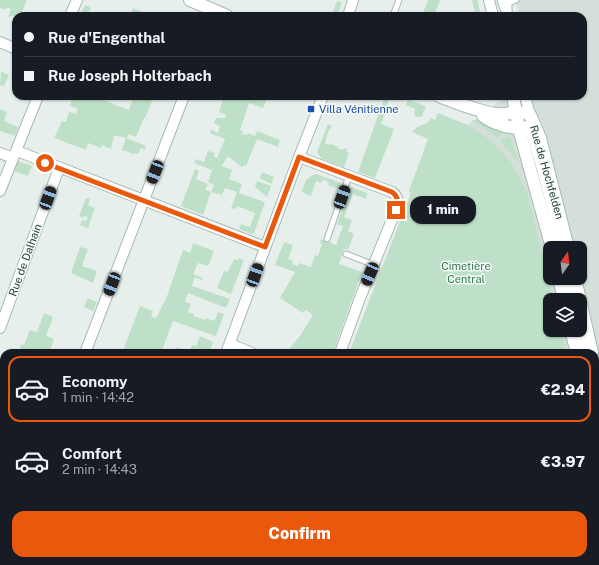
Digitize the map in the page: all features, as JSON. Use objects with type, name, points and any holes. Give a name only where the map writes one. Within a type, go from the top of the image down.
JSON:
[{"type":"main road","points":[[190,0],[215,12]]},
{"type":"main road","points":[[449,100],[477,110],[501,114],[516,111]]},
{"type":"main road","name":"Rue de Hochfelden","points":[[514,100],[516,111],[525,124],[540,138],[566,241]]},
{"type":"main road","points":[[477,110],[488,119],[514,128],[525,124]]},
{"type":"main road","name":"Rue de Hochfelden","points":[[525,124],[550,241]]},
{"type":"main road","points":[[577,285],[591,349]]},
{"type":"main road","points":[[573,337],[576,349]]},
{"type":"street","points":[[72,12],[77,0]]},
{"type":"street","points":[[349,12],[353,0]]},
{"type":"street","points":[[489,0],[492,12]]},
{"type":"street","points":[[504,1],[505,12]]},
{"type":"street","points":[[0,42],[12,47]]},
{"type":"street","points":[[0,191],[36,100]]},
{"type":"street","points":[[87,349],[182,100]]},
{"type":"street","points":[[228,348],[299,157],[322,100]]},
{"type":"street","name":"Rue de Hochfelden","points":[[525,100],[525,124]]},
{"type":"street","points":[[0,153],[15,155],[59,168],[265,247]]},
{"type":"street","points":[[299,157],[392,192],[398,199],[396,210],[360,298],[341,349]]},
{"type":"street","name":"Rue de Dalhain","points":[[0,328],[59,168]]},
{"type":"lane","points":[[394,12],[399,0]]},
{"type":"lane","points":[[504,1],[516,0]]},
{"type":"lane","points":[[525,124],[540,172],[558,241]]},
{"type":"lane","points":[[327,239],[349,176]]},
{"type":"lane","points":[[346,254],[374,265]]},
{"type":"lane","points":[[581,337],[583,349]]},
{"type":"shaded area","points":[[515,0],[599,0],[599,349],[566,349],[563,337],[587,337],[587,293],[552,293],[550,285],[587,285],[587,241],[543,241],[543,253],[491,140],[468,125],[501,100],[587,100],[587,12],[519,12]]},
{"type":"green space","points":[[0,0],[27,0],[22,12],[12,12],[12,16],[8,17],[11,9],[7,7],[5,10],[0,8]]},
{"type":"green space","points":[[428,0],[440,0],[436,12],[424,12]]},
{"type":"green space","points":[[472,0],[477,0],[480,12],[475,12]]},
{"type":"green space","points":[[337,1],[342,3],[339,12],[333,12]]},
{"type":"green space","points":[[85,5],[91,8],[89,12],[82,12]]},
{"type":"green space","points":[[133,8],[143,12],[132,12]]},
{"type":"green space","points":[[1,71],[9,75],[4,86],[0,86]]},
{"type":"green space","points":[[72,100],[103,100],[129,110],[133,100],[152,100],[136,137],[128,134],[127,138],[146,146],[145,150],[141,148],[138,154],[134,154],[122,150],[126,138],[114,135],[111,149],[102,145],[101,148],[88,143],[86,150],[54,138],[62,121],[66,122],[69,112],[76,114],[78,109],[70,106]]},
{"type":"green space","points":[[223,100],[266,100],[263,108],[249,103],[240,130],[243,131],[242,134],[247,135],[248,133],[255,136],[257,131],[280,140],[278,147],[257,139],[246,166],[244,165],[242,167],[227,157],[222,166],[232,170],[229,179],[242,184],[239,193],[265,202],[254,233],[252,234],[239,229],[241,224],[250,227],[255,213],[237,206],[236,209],[231,208],[237,192],[225,188],[222,195],[211,192],[214,185],[208,182],[212,170],[194,163],[196,159],[204,162],[208,151],[215,153],[214,157],[217,158],[225,139],[210,133],[211,130],[218,133],[220,126],[214,123],[216,118],[225,118],[226,115],[219,112]]},
{"type":"green space","points":[[384,100],[389,100],[381,124],[394,129],[375,178],[358,172]]},
{"type":"green space","points":[[408,100],[426,106],[422,116],[415,116],[415,109],[406,105]]},
{"type":"green space","points":[[0,109],[7,112],[4,121],[18,127],[15,136],[0,131]]},
{"type":"green space","name":"Cimetière Central","points":[[438,113],[468,125],[491,140],[511,162],[527,192],[543,256],[543,285],[550,285],[552,293],[543,293],[543,337],[563,337],[566,349],[351,349],[411,193],[409,191],[428,139],[412,132],[417,127],[427,123],[431,118],[435,120]]},
{"type":"green space","points":[[471,120],[478,120],[508,131],[497,137]]},
{"type":"green space","points":[[328,124],[332,126],[328,132],[325,144],[338,146],[337,148],[343,150],[344,148],[348,150],[346,152],[349,153],[344,167],[322,159],[317,152]]},
{"type":"green space","points":[[508,136],[511,138],[518,161],[500,141]]},
{"type":"green space","points":[[18,161],[32,166],[28,176],[14,171]]},
{"type":"green space","points":[[195,169],[199,171],[196,179],[208,184],[205,190],[211,192],[203,215],[181,206]]},
{"type":"green space","points":[[262,172],[274,177],[271,184],[260,178]]},
{"type":"green space","points":[[316,174],[341,183],[339,189],[328,185],[329,182],[323,180],[321,183],[316,181],[311,196],[302,192],[306,181]]},
{"type":"green space","points":[[257,181],[271,186],[267,197],[255,187]]},
{"type":"green space","points":[[351,187],[367,193],[366,199],[353,194],[344,217],[352,220],[348,231],[354,234],[348,250],[344,249],[339,264],[362,272],[334,349],[289,349],[300,336],[313,315],[306,310],[303,313],[280,298],[295,272],[275,265],[284,242],[293,245],[288,259],[293,261],[292,264],[298,266],[299,263],[311,267],[315,255],[318,256],[322,244],[320,243],[321,239],[336,245],[343,226],[337,224]]},
{"type":"green space","points":[[86,198],[90,199],[88,205],[95,208],[88,228],[80,225],[82,220],[86,221],[88,217],[84,216],[83,218],[79,216]]},
{"type":"green space","points":[[193,243],[214,251],[208,266],[198,263],[193,274],[203,278],[202,280],[195,277],[192,286],[230,299],[226,308],[188,293],[185,302],[191,304],[188,312],[194,314],[193,316],[214,321],[218,312],[224,314],[216,336],[173,321],[162,349],[124,349],[140,306],[153,311],[151,316],[156,318],[166,299],[183,250],[190,253]]},
{"type":"green space","points":[[80,247],[88,249],[82,266],[97,271],[93,283],[71,273]]},
{"type":"green space","points":[[239,258],[244,260],[231,294],[217,288],[224,271],[228,272],[234,259],[238,260]]},
{"type":"green space","points":[[88,298],[97,302],[93,311],[84,307]]},
{"type":"green space","points":[[44,313],[53,317],[46,336],[54,339],[50,349],[20,349],[21,344],[24,345],[30,330],[37,332]]},
{"type":"green space","points":[[200,336],[213,342],[210,349],[190,349],[192,345],[196,346]]},
{"type":"place","name":"Villa Vénitienne","points":[[311,109]]},
{"type":"route","points":[[45,163],[265,247],[299,157],[392,192],[398,199],[396,210]]}]
